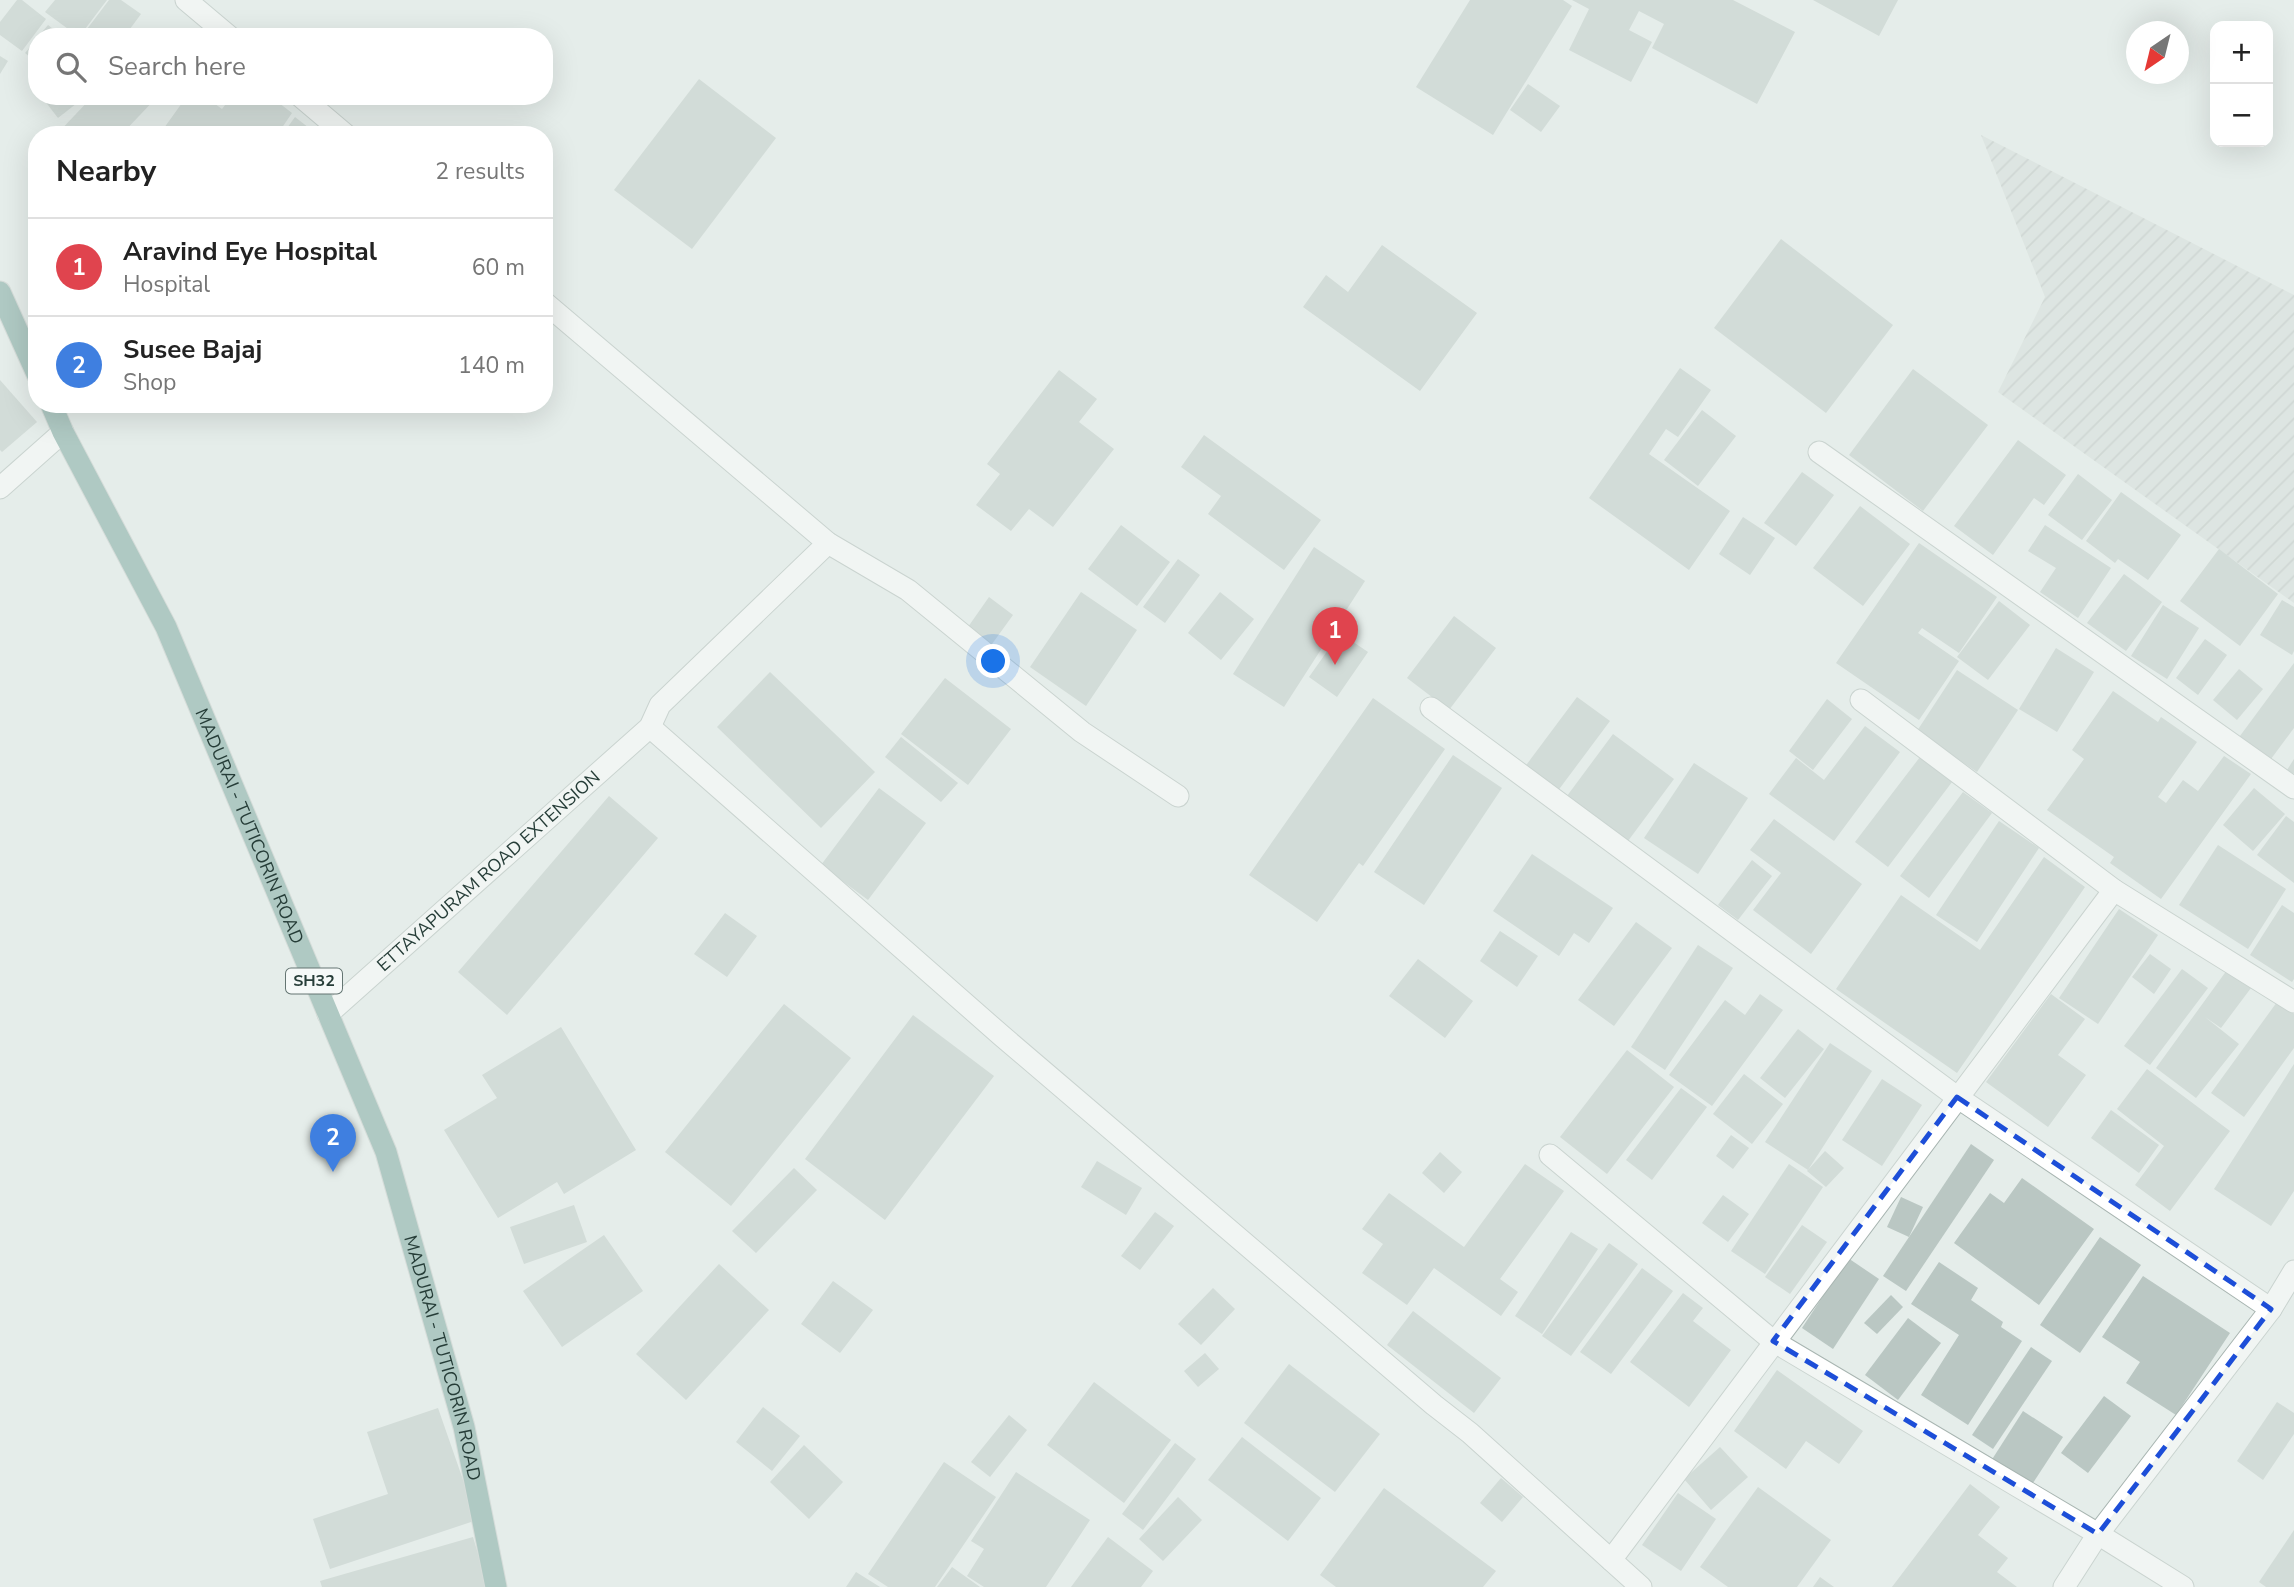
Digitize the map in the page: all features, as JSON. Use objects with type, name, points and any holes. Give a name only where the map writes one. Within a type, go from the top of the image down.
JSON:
[{"type":"main road","points":[[0,292],[28,354]]},
{"type":"main road","name":"MADURAI - TUTICORIN ROAD","points":[[55,413],[166,627],[389,1165],[464,1427],[496,1587]]},
{"type":"street","points":[[187,0],[220,28]]},
{"type":"street","points":[[311,105],[335,126]]},
{"type":"street","points":[[553,310],[828,542],[908,590],[1082,732],[1178,796]]},
{"type":"street","points":[[0,488],[63,432]]},
{"type":"street","points":[[1819,452],[2294,788]]},
{"type":"street","name":"ETTAYAPURAM ROAD EXTENSION","points":[[328,1014],[650,727],[660,705],[828,542]]},
{"type":"street","points":[[1861,700],[2114,890],[2294,1002]]},
{"type":"street","points":[[1431,708],[1957,1097],[2271,1309]]},
{"type":"street","points":[[650,727],[1013,1045],[1470,1433],[1641,1587]]},
{"type":"street","points":[[1611,1560],[2114,890]]},
{"type":"street","points":[[1550,1155],[1773,1341],[2183,1587]]},
{"type":"street","points":[[2064,1587],[2098,1534],[2271,1309],[2294,1271]]},
{"type":"highlighted area","points":[[1957,1097],[2271,1309],[2098,1534],[1773,1341]]},
{"type":"shaded area","points":[[1981,135],[2294,295],[2294,603],[1998,392],[2045,297]]},
{"type":"building","points":[[17,0],[22,0],[46,19],[39,28],[28,28],[28,43],[22,51],[0,35],[0,22]]},
{"type":"building","points":[[55,0],[107,0],[86,28],[67,28],[45,12]]},
{"type":"building","points":[[109,0],[121,0],[141,14],[131,28],[88,28]]},
{"type":"building","points":[[1470,0],[1563,0],[1572,6],[1493,135],[1416,87]]},
{"type":"building","points":[[1572,0],[1733,0],[1795,32],[1757,104],[1652,48],[1664,24],[1639,11],[1629,30],[1652,42],[1631,82],[1569,50],[1589,9]]},
{"type":"building","points":[[1813,0],[1898,0],[1879,36]]},
{"type":"building","points":[[0,56],[8,61],[0,74]]},
{"type":"building","points":[[699,79],[776,138],[692,249],[614,190]]},
{"type":"building","points":[[1528,84],[1560,106],[1541,132],[1510,110]]},
{"type":"building","points":[[48,105],[75,105],[58,118]]},
{"type":"building","points":[[84,105],[149,105],[130,126],[65,126]]},
{"type":"building","points":[[181,105],[216,105],[222,109],[225,105],[282,105],[292,113],[283,126],[165,126]]},
{"type":"building","points":[[295,117],[306,126],[288,126]]},
{"type":"building","points":[[1781,239],[1893,325],[1826,413],[1714,328]]},
{"type":"building","points":[[1382,245],[1477,313],[1420,391],[1303,307],[1326,275],[1348,292]]},
{"type":"building","points":[[1680,368],[1711,390],[1678,437],[1666,429],[1649,454],[1730,511],[1689,570],[1589,498]]},
{"type":"building","points":[[1913,369],[1988,425],[1923,511],[1849,455]]},
{"type":"building","points":[[1059,370],[1097,399],[1079,422],[1114,449],[1053,527],[1029,509],[1011,531],[976,505],[1000,474],[987,464]]},
{"type":"building","points":[[0,380],[37,422],[2,452]]},
{"type":"building","points":[[1702,410],[1736,436],[1698,486],[1664,460]]},
{"type":"building","points":[[1204,435],[1321,520],[1284,570],[1208,514],[1221,496],[1181,467]]},
{"type":"building","points":[[2018,440],[2066,475],[2044,505],[2034,498],[1993,555],[1954,526]]},
{"type":"building","points":[[1802,472],[1834,495],[1796,546],[1764,523]]},
{"type":"building","points":[[2078,474],[2112,500],[2082,540],[2048,515]]},
{"type":"building","points":[[2121,492],[2181,535],[2148,580],[2118,559],[2115,563],[2086,541]]},
{"type":"building","points":[[1860,506],[1910,544],[1863,606],[1813,568]]},
{"type":"building","points":[[1743,517],[1775,538],[1750,575],[1719,554]]},
{"type":"building","points":[[1121,525],[1170,562],[1137,606],[1088,569]]},
{"type":"building","points":[[2045,525],[2111,568],[2078,618],[2040,592],[2056,568],[2028,551]]},
{"type":"building","points":[[1919,543],[1997,597],[1959,653],[1922,628],[1918,633],[1959,661],[1919,720],[1836,663]]},
{"type":"building","points":[[1314,547],[1365,581],[1284,707],[1233,674]]},
{"type":"building","points":[[2219,549],[2278,594],[2240,646],[2180,601]]},
{"type":"building","points":[[1178,559],[1200,575],[1165,623],[1143,607]]},
{"type":"building","points":[[2124,574],[2162,602],[2126,651],[2087,623]]},
{"type":"building","points":[[1081,592],[1137,630],[1086,706],[1030,667]]},
{"type":"building","points":[[1220,592],[1254,619],[1221,660],[1188,633]]},
{"type":"building","points":[[989,597],[1013,615],[992,644],[968,627]]},
{"type":"building","points":[[2282,600],[2294,607],[2292,655],[2260,635]]},
{"type":"building","points":[[1999,601],[2030,625],[1988,680],[1957,657]]},
{"type":"building","points":[[2163,605],[2199,628],[2167,679],[2131,656]]},
{"type":"building","points":[[1454,616],[1496,648],[1449,710],[1407,678]]},
{"type":"building","points":[[1340,633],[1368,652],[1337,697],[1309,677]]},
{"type":"building","points":[[2205,639],[2227,655],[2198,695],[2176,678]]},
{"type":"building","points":[[2056,648],[2094,672],[2057,732],[2019,709]]},
{"type":"building","points":[[2294,663],[2294,728],[2268,763],[2237,740]]},
{"type":"building","points":[[2239,669],[2263,689],[2237,720],[2213,700]]},
{"type":"building","points":[[1957,670],[2018,710],[1977,772],[1917,731]]},
{"type":"building","points":[[770,672],[875,772],[821,828],[717,727]]},
{"type":"building","points":[[945,678],[1011,729],[968,785],[901,734]]},
{"type":"building","points":[[2113,691],[2158,722],[2161,717],[2197,742],[2158,797],[2166,803],[2183,780],[2198,791],[2224,756],[2251,774],[2161,899],[2110,863],[2114,857],[2047,810],[2084,759],[2072,750]]},
{"type":"building","points":[[1577,697],[1610,721],[1557,792],[1524,768]]},
{"type":"building","points":[[1373,698],[1445,749],[1363,866],[1359,863],[1317,922],[1249,875]]},
{"type":"building","points":[[1827,699],[1852,719],[1813,770],[1789,751]]},
{"type":"building","points":[[1865,726],[1900,752],[1834,841],[1769,794],[1796,758],[1824,780]]},
{"type":"building","points":[[1613,734],[1674,779],[1628,841],[1567,796]]},
{"type":"building","points":[[901,737],[958,783],[941,802],[885,757]]},
{"type":"building","points":[[1453,755],[1502,788],[1424,905],[1374,872]]},
{"type":"building","points":[[1920,757],[1952,782],[1888,867],[1855,842]]},
{"type":"building","points":[[2294,759],[2294,774],[2287,770]]},
{"type":"building","points":[[1694,763],[1748,798],[1698,874],[1644,838]]},
{"type":"building","points":[[879,788],[926,823],[868,900],[821,865]]},
{"type":"building","points":[[2254,788],[2285,814],[2253,851],[2223,825]]},
{"type":"building","points":[[1963,792],[1992,813],[1929,898],[1900,876]]},
{"type":"building","points":[[609,796],[658,838],[507,1015],[458,972]]},
{"type":"building","points":[[2286,816],[2294,822],[2294,883],[2257,855]]},
{"type":"building","points":[[1774,819],[1862,884],[1811,954],[1753,910],[1781,873],[1750,850]]},
{"type":"building","points":[[1999,821],[2039,848],[1977,942],[1936,915]]},
{"type":"building","points":[[2218,845],[2286,889],[2248,949],[2179,905]]},
{"type":"building","points":[[1532,854],[1613,908],[1589,943],[1574,933],[1559,956],[1493,911]]},
{"type":"building","points":[[2044,857],[2085,887],[1957,1073],[1836,989],[1901,895],[1980,950]]},
{"type":"building","points":[[1752,860],[1772,876],[1738,920],[1718,905]]},
{"type":"building","points":[[2282,905],[2294,913],[2292,982],[2250,955]]},
{"type":"building","points":[[2119,909],[2158,935],[2098,1024],[2059,998]]},
{"type":"building","points":[[725,913],[757,936],[727,977],[694,954]]},
{"type":"building","points":[[1636,922],[1672,948],[1614,1026],[1578,1000]]},
{"type":"building","points":[[1500,931],[1538,956],[1517,987],[1480,961]]},
{"type":"building","points":[[1698,945],[1733,968],[1665,1070],[1631,1047]]},
{"type":"building","points":[[2150,954],[2171,969],[2154,994],[2132,977]]},
{"type":"building","points":[[1418,959],[1473,1001],[1445,1038],[1389,996]]},
{"type":"building","points":[[2182,969],[2208,988],[2150,1065],[2124,1046]]},
{"type":"building","points":[[2227,970],[2251,988],[2221,1028],[2205,1017],[2239,1044],[2196,1098],[2156,1068]]},
{"type":"building","points":[[1760,994],[1783,1010],[1712,1106],[1669,1075],[1725,1000],[1745,1015]]},
{"type":"building","points":[[2051,994],[2085,1019],[2058,1055],[2086,1075],[2048,1127],[1986,1082]]},
{"type":"building","points":[[2277,1002],[2294,1014],[2294,1048],[2244,1117],[2211,1093]]},
{"type":"building","points":[[784,1004],[851,1058],[731,1206],[665,1152]]},
{"type":"building","points":[[913,1015],[994,1076],[885,1220],[805,1159]]},
{"type":"building","points":[[561,1027],[636,1150],[564,1194],[557,1182],[498,1218],[444,1130],[497,1098],[482,1075]]},
{"type":"building","points":[[1798,1029],[1824,1049],[1785,1098],[1760,1078]]},
{"type":"building","points":[[1830,1043],[1872,1071],[1808,1170],[1765,1142]]},
{"type":"building","points":[[1627,1050],[1674,1087],[1607,1174],[1560,1137]]},
{"type":"building","points":[[2294,1064],[2294,1191],[2271,1226],[2214,1189]]},
{"type":"building","points":[[2147,1069],[2230,1131],[2170,1211],[2135,1185],[2164,1146],[2117,1109]]},
{"type":"building","points":[[1744,1074],[1783,1104],[1752,1144],[1713,1114]]},
{"type":"building","points":[[1882,1079],[1922,1105],[1882,1166],[1842,1140]]},
{"type":"building","points":[[1681,1088],[1707,1107],[1652,1180],[1626,1160]]},
{"type":"building","points":[[2111,1110],[2159,1145],[2139,1173],[2091,1138]]},
{"type":"building","points":[[1731,1135],[1749,1148],[1733,1169],[1716,1156]]},
{"type":"building","points":[[1971,1144],[1994,1160],[1906,1291],[1883,1276]]},
{"type":"building","points":[[1825,1151],[1844,1168],[1826,1187],[1807,1171]]},
{"type":"building","points":[[1440,1152],[1462,1172],[1444,1193],[1422,1173]]},
{"type":"building","points":[[1097,1161],[1142,1188],[1126,1215],[1081,1187]]},
{"type":"building","points":[[1525,1164],[1564,1191],[1500,1279],[1518,1292],[1501,1316],[1434,1268],[1407,1305],[1362,1273],[1383,1244],[1362,1229],[1389,1193],[1464,1247]]},
{"type":"building","points":[[1789,1164],[1823,1187],[1765,1274],[1731,1251]]},
{"type":"building","points":[[794,1168],[817,1190],[756,1253],[732,1231]]},
{"type":"building","points":[[2022,1178],[2094,1229],[2039,1305],[1954,1243],[1990,1193],[2004,1203]]},
{"type":"building","points":[[1723,1195],[1749,1214],[1728,1242],[1702,1223]]},
{"type":"building","points":[[1901,1197],[1923,1207],[1909,1237],[1887,1227]]},
{"type":"building","points":[[574,1205],[587,1242],[524,1264],[510,1227]]},
{"type":"building","points":[[1155,1212],[1174,1226],[1140,1270],[1121,1256]]},
{"type":"building","points":[[1802,1225],[1827,1242],[1790,1294],[1765,1277]]},
{"type":"building","points":[[1571,1232],[1598,1249],[1542,1334],[1515,1316]]},
{"type":"building","points":[[604,1235],[643,1291],[562,1347],[523,1291]]},
{"type":"building","points":[[2100,1237],[2141,1265],[2080,1353],[2040,1325]]},
{"type":"building","points":[[1609,1243],[1638,1264],[1571,1356],[1542,1336]]},
{"type":"building","points":[[1848,1258],[1879,1279],[1833,1349],[1802,1328]]},
{"type":"building","points":[[1939,1262],[1978,1288],[1971,1300],[2003,1322],[2001,1327],[2022,1341],[1968,1425],[1921,1395],[1959,1335],[1911,1304]]},
{"type":"building","points":[[719,1264],[769,1310],[686,1400],[636,1354]]},
{"type":"building","points":[[1642,1268],[1673,1291],[1611,1374],[1580,1352]]},
{"type":"building","points":[[2143,1276],[2230,1333],[2176,1415],[2126,1383],[2140,1362],[2102,1337]]},
{"type":"building","points":[[833,1281],[873,1310],[840,1353],[801,1324]]},
{"type":"building","points":[[1213,1288],[1235,1309],[1201,1345],[1178,1324]]},
{"type":"building","points":[[1683,1293],[1703,1308],[1693,1321],[1731,1350],[1689,1407],[1630,1362]]},
{"type":"building","points":[[1891,1295],[1903,1307],[1877,1334],[1864,1323]]},
{"type":"building","points":[[1413,1311],[1501,1378],[1474,1413],[1387,1345]]},
{"type":"building","points":[[1908,1318],[1941,1343],[1898,1400],[1865,1375]]},
{"type":"building","points":[[2031,1347],[2052,1361],[1993,1449],[1972,1435]]},
{"type":"building","points":[[1205,1353],[1219,1369],[1198,1387],[1184,1371]]},
{"type":"building","points":[[1289,1364],[1380,1434],[1335,1492],[1244,1423]]},
{"type":"building","points":[[1777,1370],[1863,1431],[1839,1464],[1806,1441],[1786,1469],[1734,1431]]},
{"type":"building","points":[[1094,1382],[1171,1440],[1124,1503],[1047,1445]]},
{"type":"building","points":[[2104,1396],[2131,1416],[2088,1473],[2061,1453]]},
{"type":"building","points":[[2277,1402],[2294,1413],[2294,1434],[2263,1480],[2237,1461]]},
{"type":"building","points":[[763,1407],[800,1436],[772,1471],[736,1442]]},
{"type":"building","points":[[438,1408],[477,1520],[330,1569],[313,1519],[388,1494],[367,1432]]},
{"type":"building","points":[[2023,1411],[2063,1437],[2031,1486],[1991,1461]]},
{"type":"building","points":[[1009,1415],[1027,1430],[990,1477],[971,1462]]},
{"type":"building","points":[[1242,1437],[1321,1498],[1288,1541],[1208,1480]]},
{"type":"building","points":[[1175,1443],[1196,1459],[1143,1530],[1122,1514]]},
{"type":"building","points":[[804,1445],[843,1482],[809,1519],[770,1482]]},
{"type":"building","points":[[1720,1447],[1748,1477],[1711,1510],[1684,1479]]},
{"type":"building","points":[[944,1462],[996,1497],[935,1587],[888,1587],[868,1574]]},
{"type":"building","points":[[1016,1472],[1090,1520],[1046,1587],[984,1587],[967,1576],[984,1549],[971,1541]]},
{"type":"building","points":[[1501,1478],[1523,1497],[1502,1522],[1480,1503]]},
{"type":"building","points":[[1970,1484],[2000,1507],[1978,1535],[2008,1558],[1997,1572],[2017,1587],[1892,1587]]},
{"type":"building","points":[[1758,1487],[1831,1540],[1797,1587],[1728,1587],[1700,1567]]},
{"type":"building","points":[[1384,1488],[1496,1571],[1483,1587],[1336,1587],[1320,1575]]},
{"type":"building","points":[[1678,1493],[1716,1519],[1681,1571],[1642,1545]]},
{"type":"building","points":[[1178,1497],[1202,1520],[1163,1561],[1139,1539]]},
{"type":"building","points":[[2294,1530],[2294,1587],[2266,1587],[2259,1582]]},
{"type":"building","points":[[473,1537],[488,1587],[322,1587],[320,1581]]},
{"type":"building","points":[[1108,1537],[1153,1571],[1141,1587],[1071,1587]]},
{"type":"building","points":[[952,1567],[980,1587],[937,1587]]},
{"type":"building","points":[[856,1572],[880,1587],[846,1587]]},
{"type":"building","points":[[1820,1577],[1834,1587],[1813,1587]]},
{"type":"place","name":"Aravind Eye Hospital","points":[[1335,665]]},
{"type":"place","name":"Susee Bajaj","points":[[333,1172]]}]
